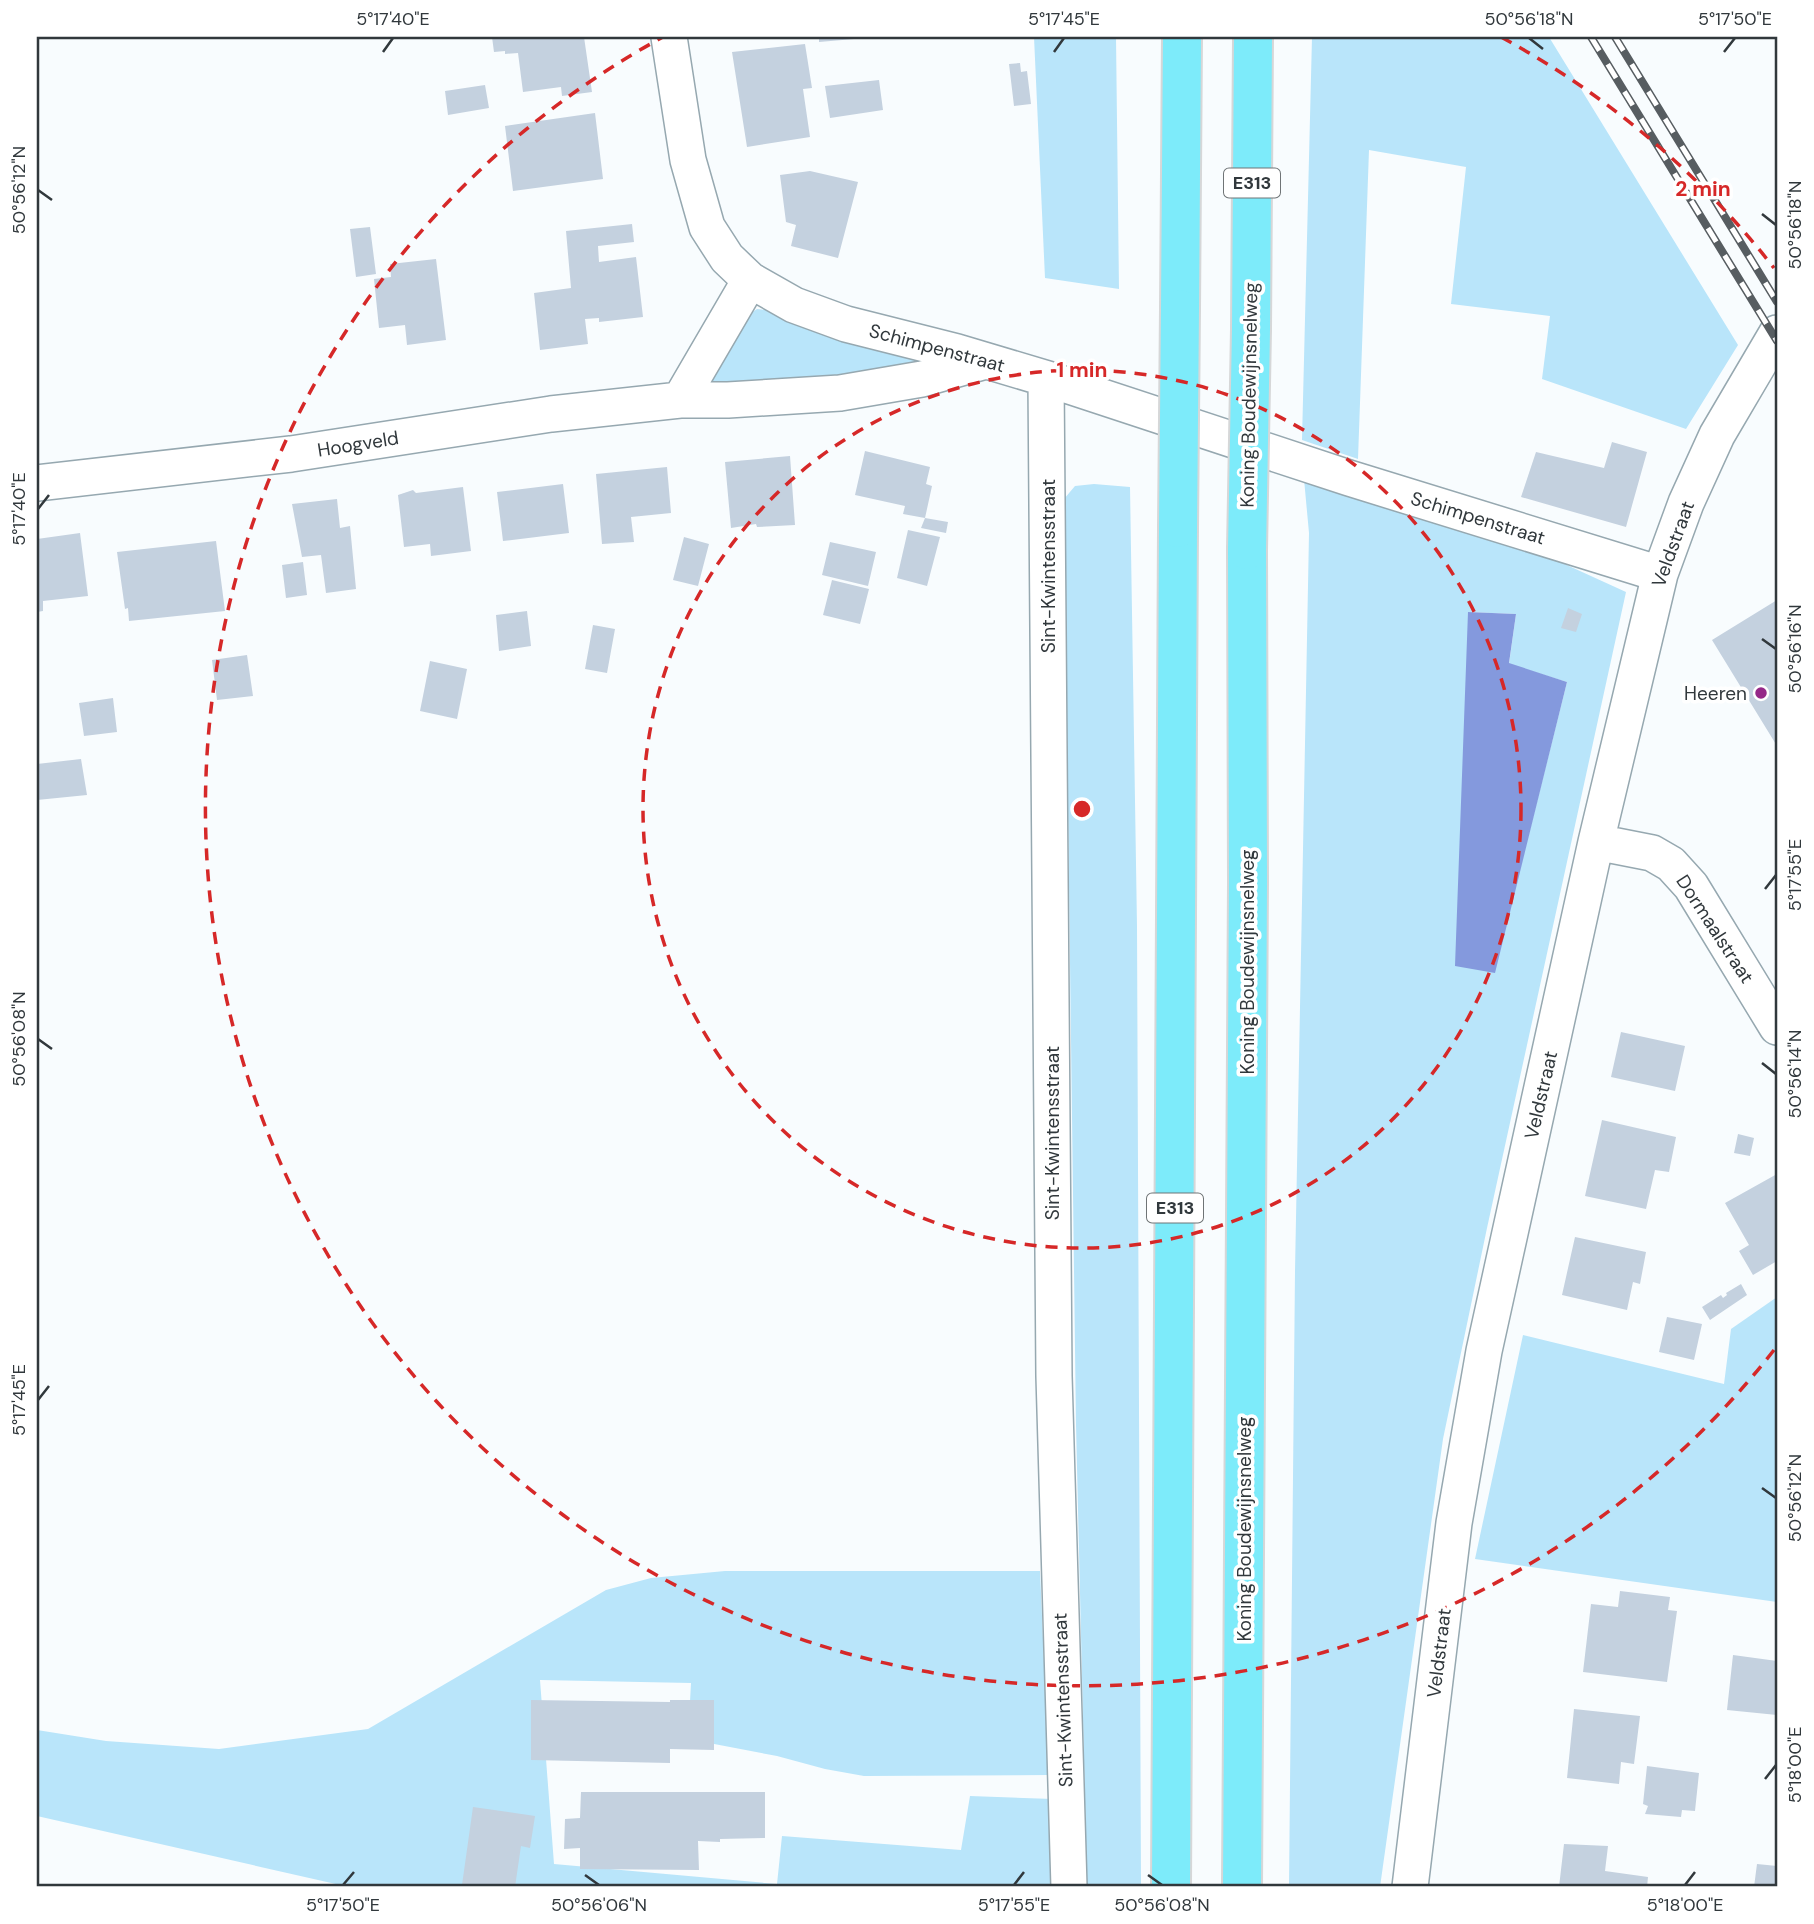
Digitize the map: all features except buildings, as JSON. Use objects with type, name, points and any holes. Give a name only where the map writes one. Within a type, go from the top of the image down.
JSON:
[{"type":"highway","name":"E313","points":[[1171,1887],[1182,37]]},
{"type":"highway","name":"Koning Boudewijnsnelweg","points":[[1242,1887],[1248,896],[1247,550],[1253,37]]},
{"type":"street","name":"Schimpenstraat","points":[[669,37],[688,160],[707,227],[727,258],[750,280],[794,306],[846,324],[988,360],[1349,478],[1660,574]]},
{"type":"street","points":[[680,400],[750,280]]},
{"type":"street","name":"Veldstraat","points":[[1410,1887],[1454,1523],[1484,1351],[1596,842],[1660,574],[1686,503],[1717,435],[1777,333]]},
{"type":"street","name":"Hoogveld","points":[[37,483],[290,454],[551,414],[680,400],[840,393],[922,379],[988,360]]},
{"type":"street","name":"Sint-Kwintensstraat","points":[[1046,379],[1054,1376],[1069,1887]]},
{"type":"street","name":"Dormaalstraat","points":[[1596,842],[1652,853],[1671,864],[1691,886],[1777,1027]]},
{"type":"shaded area","points":[[1034,37],[1116,37],[1119,289],[1045,278]]},
{"type":"shaded area","points":[[1312,37],[1549,37],[1738,345],[1686,429],[1542,379],[1550,316],[1451,304],[1466,167],[1369,150],[1358,459],[1302,440]]},
{"type":"shaded area","points":[[757,309],[775,311],[922,359],[929,369],[711,386],[706,379],[748,315]]},
{"type":"shaded area","points":[[1304,479],[1558,561],[1626,592],[1443,1439],[1380,1887],[1289,1887],[1295,1271],[1309,533]],"holes":[[[1468,612],[1516,614],[1509,664],[1567,682],[1494,973]]]},
{"type":"shaded area","points":[[1094,484],[1130,487],[1137,926],[1141,1887],[1087,1887],[1076,1425],[1064,499],[1075,486]]},
{"type":"shaded area","points":[[1777,1297],[1777,1602],[1475,1559],[1523,1335],[1724,1384],[1731,1329]]},
{"type":"shaded area","points":[[725,1571],[1040,1571],[1049,1775],[864,1776],[825,1769],[777,1756],[688,1739],[691,1683],[540,1680],[554,1864],[777,1884],[782,1836],[961,1850],[970,1796],[1053,1799],[1054,1887],[349,1887],[37,1816],[37,1730],[106,1741],[219,1749],[368,1729],[606,1590],[651,1578]]},
{"type":"water","points":[[1468,612],[1516,614],[1509,663],[1567,682],[1495,973],[1455,966]]},
{"type":"railway","points":[[1591,37],[1777,341]]},
{"type":"railway","points":[[1615,37],[1777,302]]},
{"type":"place","name":"Heeren","points":[[1761,693]]}]
